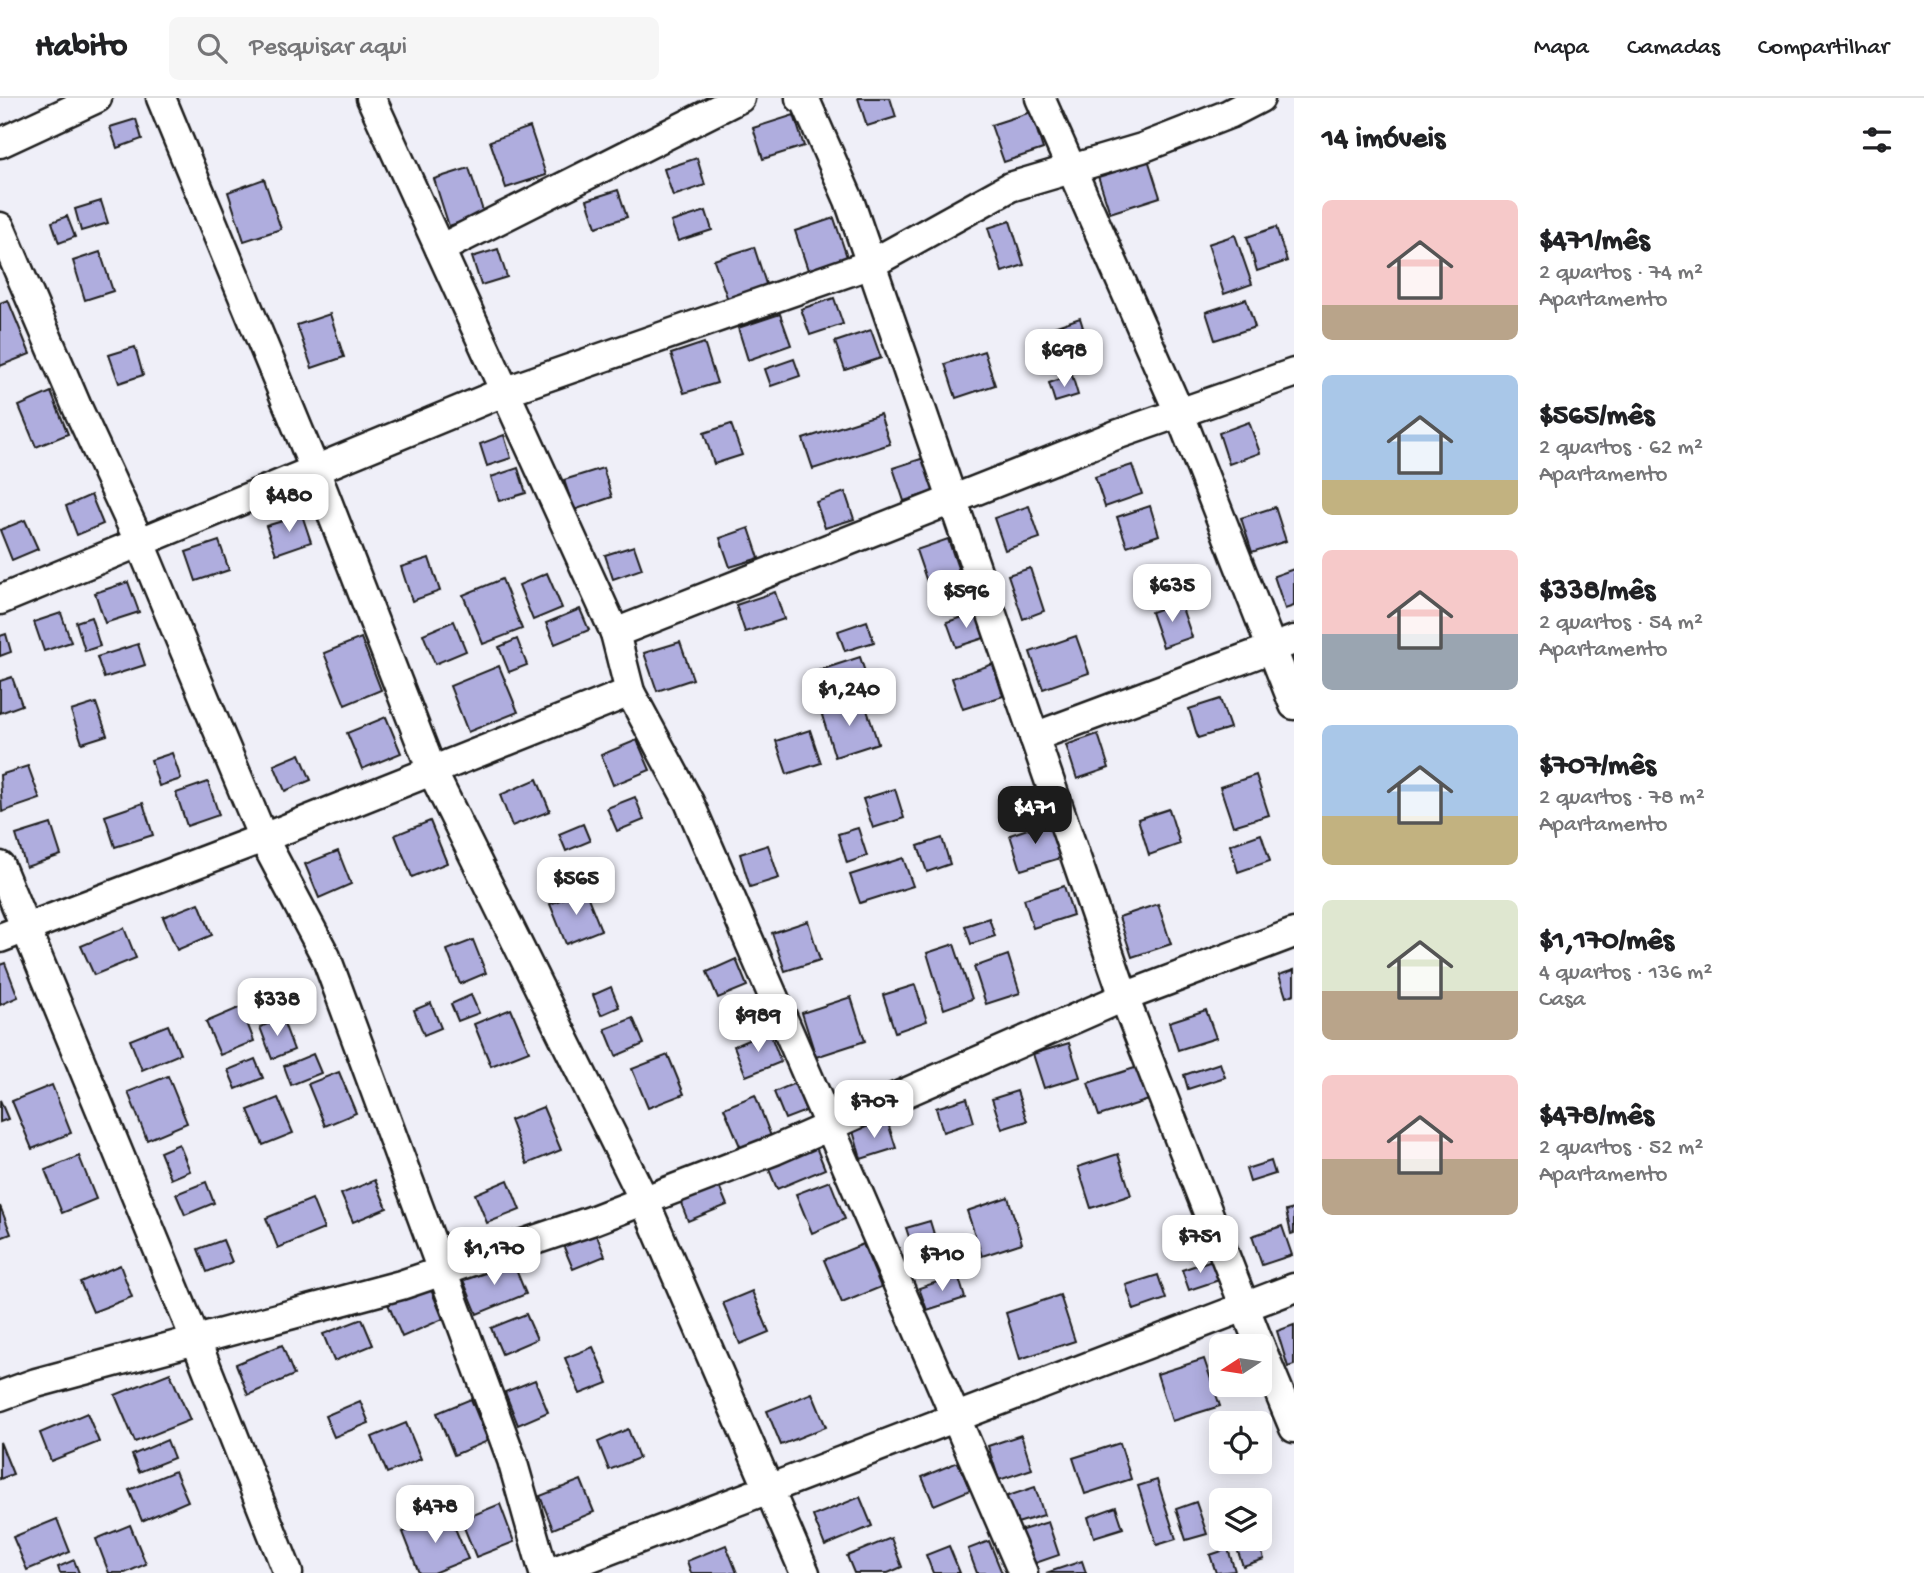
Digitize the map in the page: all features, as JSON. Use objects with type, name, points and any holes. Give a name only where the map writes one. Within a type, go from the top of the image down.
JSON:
[{"type":"street","points":[[0,142],[97,98]]},
{"type":"street","points":[[161,98],[315,470],[432,771],[644,1200],[805,1573]]},
{"type":"street","points":[[370,98],[615,633],[630,692],[689,802],[1023,1573]]},
{"type":"street","points":[[440,249],[740,98]]},
{"type":"street","points":[[800,98],[805,100],[849,200],[1124,997],[1255,1334]]},
{"type":"street","points":[[1040,98],[1283,644],[1294,705]]},
{"type":"street","points":[[0,600],[506,391],[871,264],[1010,187],[1142,148],[1229,114],[1260,98]]},
{"type":"street","points":[[0,228],[77,407],[140,543],[262,838],[326,957],[444,1270],[512,1460],[546,1573],[770,1490],[1294,1288]]},
{"type":"street","points":[[615,633],[1179,412],[1294,373]]},
{"type":"street","points":[[1034,737],[1283,644]]},
{"type":"street","points":[[12,933],[262,838],[630,692]]},
{"type":"street","points":[[0,866],[12,933],[196,1341],[288,1573]]},
{"type":"street","points":[[0,1396],[36,1383],[196,1341],[444,1270],[644,1200],[829,1126],[1124,997],[1294,933]]},
{"type":"street","points":[[1272,1375],[1294,1428]]},
{"type":"building","points":[[858,98],[890,98],[896,117],[867,126]]},
{"type":"building","points":[[1031,112],[1043,149],[1004,162],[991,125]]},
{"type":"building","points":[[794,115],[804,146],[763,159],[753,128]]},
{"type":"building","points":[[136,119],[142,139],[117,148],[110,127]]},
{"type":"building","points":[[530,127],[546,175],[506,188],[490,141]]},
{"type":"building","points":[[1147,156],[1160,197],[1110,213],[1097,173]]},
{"type":"building","points":[[697,158],[705,185],[673,196],[664,169]]},
{"type":"building","points":[[469,168],[484,214],[449,226],[434,179]]},
{"type":"building","points":[[264,179],[281,229],[244,241],[228,192]]},
{"type":"building","points":[[618,190],[627,217],[596,227],[587,200]]},
{"type":"building","points":[[101,201],[108,223],[81,231],[75,209]]},
{"type":"building","points":[[706,211],[712,230],[678,241],[671,222]]},
{"type":"building","points":[[67,216],[75,237],[59,243],[52,222]]},
{"type":"building","points":[[834,218],[847,257],[808,270],[795,231]]},
{"type":"building","points":[[1010,221],[1024,265],[1002,272],[988,228]]},
{"type":"building","points":[[1276,227],[1287,261],[1257,271],[1247,237]]},
{"type":"building","points":[[1235,235],[1252,284],[1224,294],[1208,244]]},
{"type":"building","points":[[754,247],[767,287],[728,300],[714,260]]},
{"type":"building","points":[[498,249],[507,277],[481,285],[472,257]]},
{"type":"building","points":[[100,252],[113,291],[85,300],[73,261]]},
{"type":"building","points":[[834,298],[843,324],[810,335],[801,309]]},
{"type":"building","points":[[1246,299],[1255,327],[1215,340],[1206,312]]},
{"type":"building","points":[[8,300],[30,354],[0,366],[0,303]]},
{"type":"building","points":[[330,314],[344,357],[312,368],[297,325]]},
{"type":"building","points":[[780,314],[791,345],[748,360],[738,328]]},
{"type":"building","points":[[1080,318],[1092,356],[1063,365],[1051,328]]},
{"type":"building","points":[[871,330],[881,358],[845,370],[835,342]]},
{"type":"building","points":[[704,343],[717,383],[684,393],[671,354]]},
{"type":"building","points":[[135,347],[143,375],[119,383],[109,355]]},
{"type":"building","points":[[984,351],[995,385],[956,398],[945,364]]},
{"type":"building","points":[[794,359],[800,376],[771,386],[765,369]]},
{"type":"building","points":[[1072,375],[1078,395],[1055,402],[1049,383]]},
{"type":"building","points":[[51,392],[68,434],[36,447],[19,406]]},
{"type":"building","points":[[880,414],[890,444],[813,469],[803,439]]},
{"type":"building","points":[[1249,422],[1260,453],[1229,464],[1219,433]]},
{"type":"building","points":[[731,424],[742,455],[714,464],[704,433]]},
{"type":"building","points":[[504,435],[511,458],[487,466],[480,444]]},
{"type":"building","points":[[924,458],[935,491],[904,501],[893,468]]},
{"type":"building","points":[[1132,465],[1142,494],[1105,507],[1095,477]]},
{"type":"building","points":[[518,468],[526,493],[499,501],[491,477]]},
{"type":"building","points":[[603,468],[612,497],[574,510],[564,480]]},
{"type":"building","points":[[845,492],[854,519],[825,528],[816,502]]},
{"type":"building","points":[[91,495],[103,524],[77,535],[66,506]]},
{"type":"building","points":[[1029,506],[1040,538],[1005,550],[994,518]]},
{"type":"building","points":[[1150,506],[1159,535],[1127,546],[1117,517]]},
{"type":"building","points":[[1275,507],[1286,541],[1252,552],[1241,518]]},
{"type":"building","points":[[302,515],[311,542],[276,554],[266,526]]},
{"type":"building","points":[[25,520],[38,549],[12,560],[0,530]]},
{"type":"building","points":[[749,528],[759,558],[730,567],[720,538]]},
{"type":"building","points":[[948,539],[959,571],[927,582],[916,550]]},
{"type":"building","points":[[219,541],[229,570],[196,581],[186,552]]},
{"type":"building","points":[[634,546],[642,569],[613,579],[605,555]]},
{"type":"building","points":[[429,558],[440,591],[412,601],[401,567]]},
{"type":"building","points":[[1030,568],[1044,611],[1023,619],[1008,575]]},
{"type":"building","points":[[1294,569],[1294,606],[1285,609],[1274,576]]},
{"type":"building","points":[[547,573],[562,608],[533,620],[519,585]]},
{"type":"building","points":[[502,579],[522,629],[483,644],[463,595]]},
{"type":"building","points":[[128,582],[139,612],[105,623],[95,593]]},
{"type":"building","points":[[775,592],[784,619],[745,632],[736,605]]},
{"type":"building","points":[[1180,602],[1192,637],[1163,647],[1151,612]]},
{"type":"building","points":[[580,609],[589,630],[555,644],[546,623]]},
{"type":"building","points":[[61,613],[71,642],[44,651],[34,622]]},
{"type":"building","points":[[976,613],[984,638],[956,647],[947,622]]},
{"type":"building","points":[[91,617],[100,646],[85,651],[76,622]]},
{"type":"building","points":[[454,621],[466,651],[435,664],[423,634]]},
{"type":"building","points":[[867,621],[874,642],[845,651],[838,631]]},
{"type":"building","points":[[6,634],[11,652],[0,656],[0,636]]},
{"type":"building","points":[[1076,636],[1089,673],[1043,689],[1030,652]]},
{"type":"building","points":[[361,638],[381,690],[345,705],[324,653]]},
{"type":"building","points":[[517,639],[527,665],[509,672],[499,647]]},
{"type":"building","points":[[680,642],[693,679],[657,691],[644,653]]},
{"type":"building","points":[[138,644],[145,665],[104,678],[97,657]]},
{"type":"building","points":[[860,657],[865,672],[810,691],[805,675]]},
{"type":"building","points":[[993,664],[1003,696],[963,709],[952,678]]},
{"type":"building","points":[[499,666],[518,712],[468,732],[450,686]]},
{"type":"building","points":[[12,677],[22,705],[0,713],[0,681]]},
{"type":"building","points":[[863,698],[878,743],[835,757],[821,712]]},
{"type":"building","points":[[1220,699],[1230,728],[1198,738],[1189,709]]},
{"type":"building","points":[[96,703],[107,735],[82,743],[71,711]]},
{"type":"building","points":[[386,717],[401,753],[362,769],[347,733]]},
{"type":"building","points":[[810,730],[821,763],[787,774],[776,741]]},
{"type":"building","points":[[1098,734],[1109,768],[1077,779],[1066,745]]},
{"type":"building","points":[[637,740],[650,770],[613,785],[601,755]]},
{"type":"building","points":[[172,753],[181,779],[159,786],[151,760]]},
{"type":"building","points":[[300,754],[311,780],[285,791],[274,765]]},
{"type":"building","points":[[28,766],[40,799],[2,812],[0,775]]},
{"type":"building","points":[[1256,775],[1269,815],[1233,826],[1220,787]]},
{"type":"building","points":[[537,779],[550,811],[512,826],[500,795]]},
{"type":"building","points":[[208,782],[219,815],[187,826],[176,793]]},
{"type":"building","points":[[895,789],[904,818],[873,828],[863,799]]},
{"type":"building","points":[[635,797],[644,820],[617,831],[607,808]]},
{"type":"building","points":[[143,803],[153,835],[115,847],[105,816]]},
{"type":"building","points":[[1169,809],[1180,844],[1149,855],[1138,819]]},
{"type":"building","points":[[430,821],[447,863],[412,877],[395,835]]},
{"type":"building","points":[[1048,822],[1060,858],[1021,870],[1010,835]]},
{"type":"building","points":[[51,824],[61,855],[26,867],[16,835]]},
{"type":"building","points":[[583,824],[590,841],[566,851],[559,834]]},
{"type":"building","points":[[858,828],[867,856],[847,863],[838,834]]},
{"type":"building","points":[[1261,834],[1270,861],[1238,872],[1230,845]]},
{"type":"building","points":[[942,838],[950,864],[927,872],[918,846]]},
{"type":"building","points":[[768,845],[779,878],[750,887],[740,854]]},
{"type":"building","points":[[338,851],[351,884],[319,898],[305,864]]},
{"type":"building","points":[[903,858],[913,886],[860,903],[850,875]]},
{"type":"building","points":[[1064,886],[1073,915],[1033,928],[1024,899]]},
{"type":"building","points":[[585,890],[601,930],[566,944],[550,904]]},
{"type":"building","points":[[199,903],[212,935],[177,950],[163,917]]},
{"type":"building","points":[[1158,904],[1171,944],[1132,957],[1119,917]]},
{"type":"building","points":[[989,918],[995,936],[971,944],[965,926]]},
{"type":"building","points":[[808,921],[820,960],[785,971],[772,933]]},
{"type":"building","points":[[124,928],[136,958],[94,975],[81,946]]},
{"type":"building","points":[[473,940],[486,973],[460,984],[447,950]]},
{"type":"building","points":[[954,944],[972,999],[944,1009],[927,953]]},
{"type":"building","points":[[1008,955],[1020,993],[986,1004],[974,967]]},
{"type":"building","points":[[736,959],[747,986],[718,998],[707,972]]},
{"type":"building","points":[[5,963],[18,997],[0,1005],[0,965]]},
{"type":"building","points":[[1294,970],[1294,994],[1286,997],[1279,975]]},
{"type":"building","points":[[915,985],[927,1021],[895,1032],[883,995]]},
{"type":"building","points":[[611,987],[619,1007],[601,1015],[593,995]]},
{"type":"building","points":[[471,995],[479,1013],[458,1021],[451,1004]]},
{"type":"building","points":[[851,997],[865,1041],[816,1057],[802,1013]]},
{"type":"building","points":[[431,1003],[441,1028],[424,1035],[414,1010]]},
{"type":"building","points":[[241,1007],[254,1041],[220,1055],[206,1022]]},
{"type":"building","points":[[511,1009],[529,1051],[491,1066],[474,1024]]},
{"type":"building","points":[[1206,1010],[1216,1038],[1178,1050],[1169,1022]]},
{"type":"building","points":[[282,1018],[294,1050],[272,1059],[260,1027]]},
{"type":"building","points":[[633,1018],[644,1044],[616,1056],[605,1029]]},
{"type":"building","points":[[168,1025],[180,1054],[142,1070],[130,1040]]},
{"type":"building","points":[[769,1031],[781,1062],[746,1076],[734,1046]]},
{"type":"building","points":[[1069,1043],[1080,1077],[1044,1088],[1033,1054]]},
{"type":"building","points":[[313,1054],[321,1073],[291,1085],[284,1066]]},
{"type":"building","points":[[668,1055],[684,1094],[648,1108],[632,1069]]},
{"type":"building","points":[[255,1059],[263,1078],[236,1089],[228,1070]]},
{"type":"building","points":[[1220,1063],[1225,1077],[1188,1089],[1184,1075]]},
{"type":"building","points":[[1144,1065],[1155,1098],[1099,1116],[1088,1083]]},
{"type":"building","points":[[339,1072],[356,1113],[325,1126],[308,1084]]},
{"type":"building","points":[[168,1076],[187,1123],[147,1140],[128,1092]]},
{"type":"building","points":[[795,1083],[806,1111],[785,1119],[774,1092]]},
{"type":"building","points":[[52,1085],[71,1133],[32,1149],[12,1101]]},
{"type":"building","points":[[1017,1091],[1027,1121],[1002,1129],[992,1099]]},
{"type":"building","points":[[755,1095],[772,1139],[742,1151],[724,1108]]},
{"type":"building","points":[[278,1098],[293,1133],[263,1145],[248,1110]]},
{"type":"building","points":[[967,1098],[974,1122],[943,1132],[936,1108]]},
{"type":"building","points":[[0,1100],[8,1119],[0,1122]]},
{"type":"building","points":[[543,1107],[561,1150],[527,1164],[510,1120]]},
{"type":"building","points":[[887,1120],[896,1148],[861,1159],[853,1131]]},
{"type":"building","points":[[814,1142],[825,1169],[777,1189],[766,1162]]},
{"type":"building","points":[[179,1144],[190,1171],[171,1179],[160,1152]]},
{"type":"building","points":[[1118,1154],[1131,1195],[1091,1208],[1078,1167]]},
{"type":"building","points":[[79,1156],[96,1199],[62,1213],[45,1170]]},
{"type":"building","points":[[1271,1161],[1275,1174],[1250,1182],[1246,1169]]},
{"type":"building","points":[[716,1179],[727,1205],[688,1221],[678,1195]]},
{"type":"building","points":[[375,1180],[387,1208],[353,1222],[341,1194]]},
{"type":"building","points":[[508,1180],[520,1210],[487,1223],[475,1194]]},
{"type":"building","points":[[830,1181],[845,1219],[812,1233],[796,1194]]},
{"type":"building","points":[[206,1182],[214,1203],[185,1215],[176,1194]]},
{"type":"building","points":[[1008,1197],[1022,1243],[982,1256],[967,1211]]},
{"type":"building","points":[[312,1199],[324,1229],[278,1248],[266,1218]]},
{"type":"building","points":[[0,1206],[11,1234],[0,1238]]},
{"type":"building","points":[[1294,1209],[1294,1233],[1291,1234],[1286,1211]]},
{"type":"building","points":[[930,1221],[940,1254],[917,1261],[906,1228]]},
{"type":"building","points":[[1282,1226],[1292,1255],[1262,1265],[1252,1236]]},
{"type":"building","points":[[595,1231],[605,1256],[573,1269],[563,1245]]},
{"type":"building","points":[[223,1240],[232,1262],[207,1272],[198,1249]]},
{"type":"building","points":[[863,1244],[881,1287],[842,1303],[824,1260]]},
{"type":"building","points":[[512,1260],[526,1294],[477,1314],[463,1280]]},
{"type":"building","points":[[1212,1260],[1219,1280],[1189,1290],[1182,1270]]},
{"type":"building","points":[[120,1265],[132,1297],[93,1312],[80,1282]]},
{"type":"building","points":[[958,1275],[965,1298],[927,1310],[919,1288]]},
{"type":"building","points":[[1158,1275],[1166,1299],[1134,1310],[1126,1285]]},
{"type":"building","points":[[430,1287],[443,1319],[402,1337],[388,1304]]},
{"type":"building","points":[[752,1291],[769,1332],[740,1344],[723,1303]]},
{"type":"building","points":[[1060,1295],[1075,1341],[1020,1359],[1006,1313]]},
{"type":"building","points":[[526,1314],[537,1339],[502,1354],[491,1328]]},
{"type":"building","points":[[362,1319],[373,1345],[334,1361],[323,1334]]},
{"type":"building","points":[[1294,1325],[1294,1365],[1288,1367],[1277,1331]]},
{"type":"building","points":[[282,1345],[294,1375],[248,1395],[236,1364]]},
{"type":"building","points":[[593,1347],[608,1383],[580,1394],[565,1358]]},
{"type":"building","points":[[1204,1359],[1209,1374],[1209,1397],[1217,1397],[1220,1406],[1172,1421],[1157,1374]]},
{"type":"building","points":[[170,1373],[190,1420],[135,1442],[115,1395]]},
{"type":"building","points":[[535,1380],[548,1412],[518,1425],[505,1392]]},
{"type":"building","points":[[812,1393],[826,1427],[781,1445],[767,1411]]},
{"type":"building","points":[[471,1399],[488,1441],[454,1455],[437,1413]]},
{"type":"building","points":[[360,1401],[369,1423],[334,1437],[325,1416]]},
{"type":"building","points":[[87,1413],[99,1442],[51,1461],[40,1433]]},
{"type":"building","points":[[406,1423],[421,1459],[387,1473],[372,1437]]},
{"type":"building","points":[[628,1429],[639,1458],[609,1470],[598,1442]]},
{"type":"building","points":[[1021,1435],[1032,1469],[999,1480],[988,1446]]},
{"type":"building","points":[[167,1440],[174,1458],[139,1472],[132,1455]]},
{"type":"building","points":[[0,1442],[13,1474],[0,1479]]},
{"type":"building","points":[[1120,1443],[1131,1479],[1085,1494],[1073,1458]]},
{"type":"building","points":[[958,1462],[970,1490],[934,1505],[922,1477]]},
{"type":"building","points":[[175,1471],[188,1501],[142,1521],[129,1490]]},
{"type":"building","points":[[581,1480],[594,1512],[553,1529],[540,1496]]},
{"type":"building","points":[[1157,1480],[1176,1539],[1157,1545],[1138,1486]]},
{"type":"building","points":[[1035,1487],[1044,1515],[1014,1524],[1005,1497]]},
{"type":"building","points":[[860,1497],[872,1526],[825,1546],[813,1516]]},
{"type":"building","points":[[1196,1502],[1207,1534],[1186,1540],[1176,1509]]},
{"type":"building","points":[[500,1504],[514,1542],[476,1557],[461,1520]]},
{"type":"building","points":[[1116,1507],[1123,1528],[1094,1537],[1088,1517]]},
{"type":"building","points":[[449,1514],[468,1559],[433,1573],[419,1573],[403,1532]]},
{"type":"building","points":[[57,1519],[70,1552],[27,1570],[13,1537]]},
{"type":"building","points":[[1048,1522],[1059,1555],[1027,1566],[1016,1532]]},
{"type":"building","points":[[130,1525],[146,1564],[125,1573],[109,1573],[96,1539]]},
{"type":"building","points":[[891,1538],[902,1567],[888,1573],[854,1573],[847,1556]]},
{"type":"building","points":[[989,1541],[1002,1573],[977,1573],[968,1549]]},
{"type":"building","points":[[726,1545],[737,1573],[691,1573],[687,1561]]},
{"type":"building","points":[[949,1546],[960,1573],[933,1573],[926,1555]]},
{"type":"building","points":[[1229,1551],[1235,1571],[1216,1573],[1210,1555]]},
{"type":"building","points":[[1238,1551],[1261,1551],[1264,1559],[1243,1566]]},
{"type":"building","points":[[74,1560],[79,1573],[60,1573],[58,1567]]},
{"type":"building","points":[[1082,1561],[1086,1573],[1046,1573]]}]
